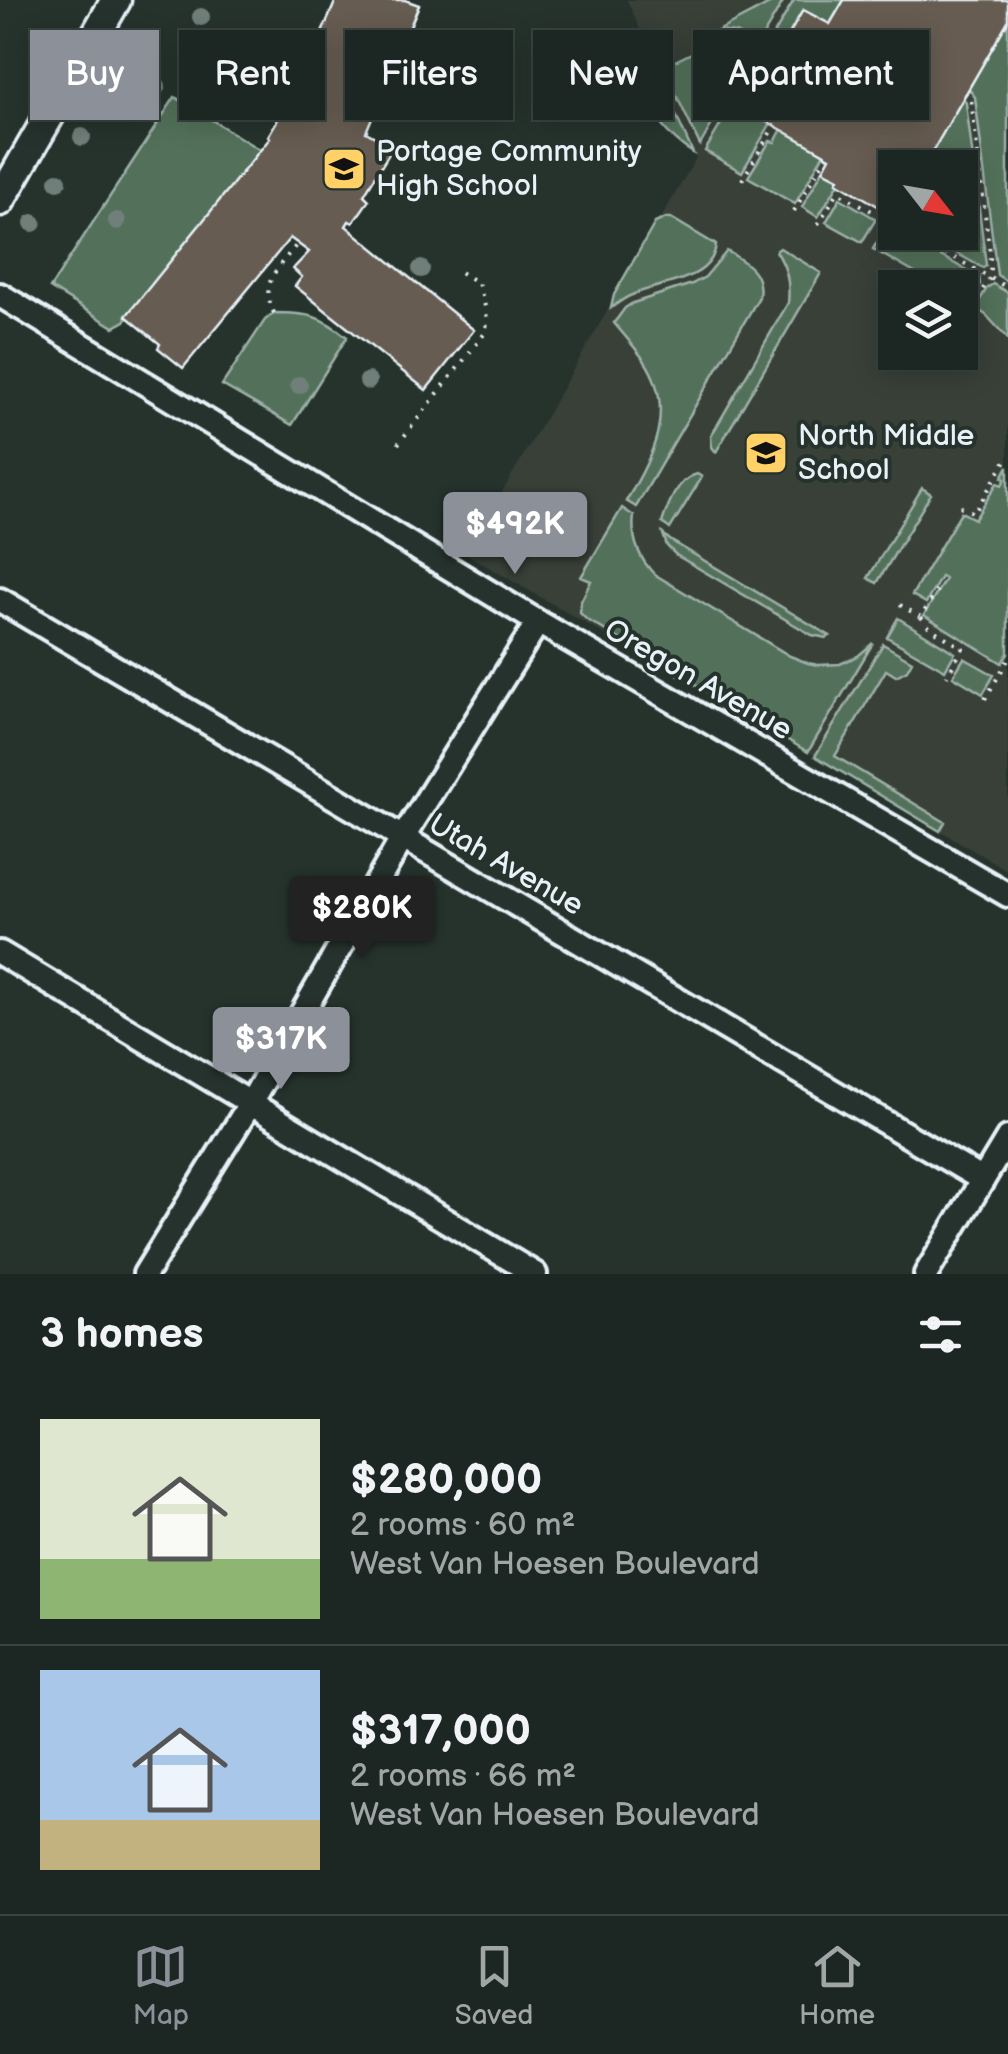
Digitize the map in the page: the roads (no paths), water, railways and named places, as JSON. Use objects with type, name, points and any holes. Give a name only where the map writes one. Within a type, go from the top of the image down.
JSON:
[{"type":"street","points":[[0,201],[116,0]]},
{"type":"street","name":"Oregon Avenue","points":[[0,295],[538,622],[1008,896]]},
{"type":"street","name":"Utah Avenue","points":[[0,600],[983,1180]]},
{"type":"street","points":[[144,1274],[250,1104],[402,839],[538,622]]},
{"type":"street","points":[[0,953],[535,1274]]},
{"type":"street","points":[[926,1274],[1008,1138]]},
{"type":"place","name":"Portage Community High School","points":[[344,169]]},
{"type":"place","name":"North Middle School","points":[[766,453]]}]
